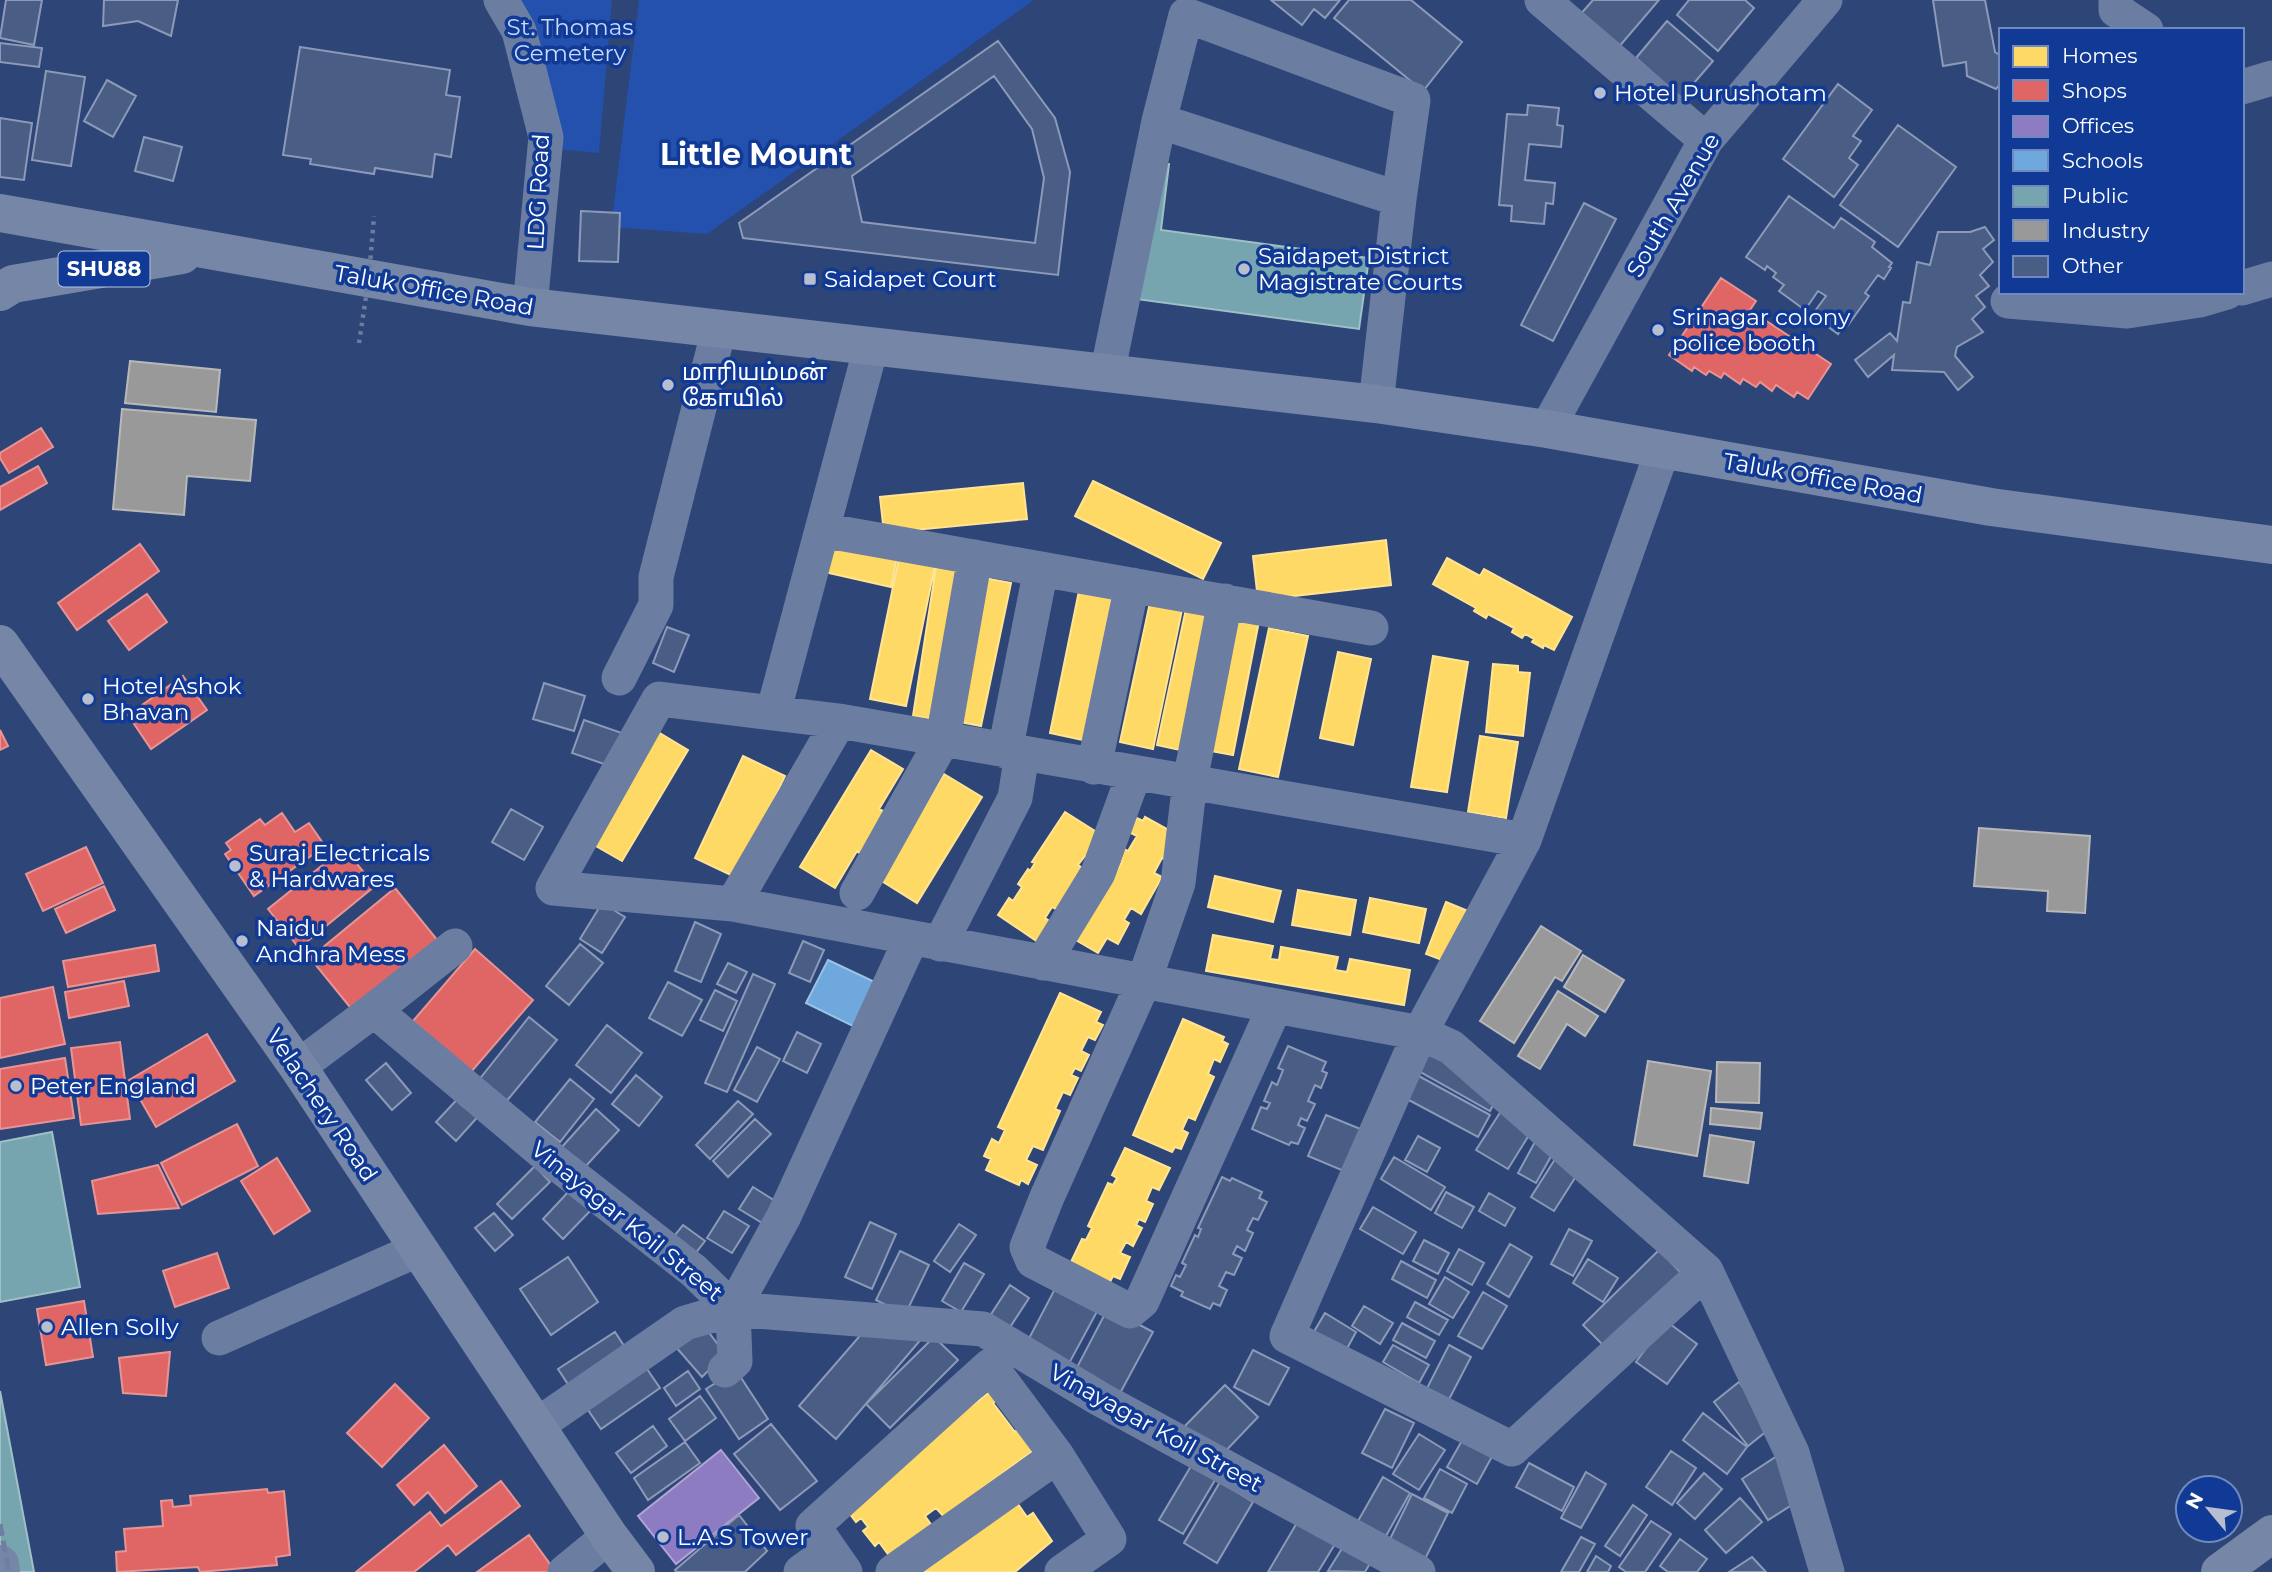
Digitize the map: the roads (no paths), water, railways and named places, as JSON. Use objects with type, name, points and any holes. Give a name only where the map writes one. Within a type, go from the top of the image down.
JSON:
[{"type":"main road","name":"Taluk Office Road","points":[[0,213],[530,307],[1376,404],[1547,429],[1991,508],[2272,545]]},
{"type":"main road","name":"SHU88","points":[[0,292],[13,284],[210,251]]},
{"type":"main road","name":"Velachery Road","points":[[0,644],[298,1067],[609,1536],[636,1572]]},
{"type":"main road","points":[[2220,1572],[2272,1534]]},
{"type":"street","name":"LDG Road","points":[[501,0],[519,31],[546,136],[530,307]]},
{"type":"street","points":[[1542,0],[1706,141]]},
{"type":"street","name":"South Avenue","points":[[1547,429],[1706,141],[1825,0]]},
{"type":"street","points":[[2116,0],[2116,10],[2143,28]]},
{"type":"street","points":[[1107,374],[1159,121],[1186,15],[1413,100],[1376,404]]},
{"type":"street","points":[[2244,86],[2272,78]]},
{"type":"street","points":[[1159,121],[1399,199]]},
{"type":"street","points":[[2244,287],[2272,279]]},
{"type":"street","points":[[2008,301],[2127,311],[2200,300],[2220,294]]},
{"type":"street","points":[[619,678],[656,605],[656,577],[719,329]]},
{"type":"street","points":[[773,713],[871,346]]},
{"type":"street","points":[[1663,449],[1524,840],[1420,1033],[1287,1336],[1512,1449],[1706,1270]]},
{"type":"street","points":[[822,530],[1371,628]]},
{"type":"street","points":[[857,892],[943,739],[975,557]]},
{"type":"street","points":[[725,1370],[735,1361],[733,1309],[784,1216],[925,941],[1015,798],[1014,752],[1041,569]]},
{"type":"street","points":[[1094,767],[1132,585]]},
{"type":"street","points":[[1225,601],[1190,781],[1178,883],[1144,981],[1027,1247],[1033,1261],[1130,1311],[1142,1301],[1275,1006]]},
{"type":"street","points":[[1524,840],[839,721],[659,699],[553,888],[733,904],[1420,1033],[1451,1047],[1706,1270],[1792,1453],[1828,1572]]},
{"type":"street","points":[[733,904],[839,721]]},
{"type":"street","points":[[1043,963],[1098,873],[1134,774]]},
{"type":"street","points":[[298,1067],[455,946]]},
{"type":"street","name":"Vinayagar Koil Street","points":[[374,1010],[551,1159],[694,1271],[733,1309],[983,1329],[1100,1399],[1418,1572]]},
{"type":"street","points":[[219,1338],[419,1250]]},
{"type":"street","points":[[536,1426],[685,1323],[733,1309]]},
{"type":"street","points":[[801,1572],[838,1561],[813,1526],[990,1366],[1057,1456],[1109,1539],[1062,1572]]},
{"type":"street","points":[[893,1572],[1057,1456]]},
{"type":"street","points":[[565,1572],[609,1536]]},
{"type":"railway","points":[[0,1524],[9,1572]]},
{"type":"place","name":"Hotel Purushotam","points":[[1600,93]]},
{"type":"place","name":"Saidapet District Magistrate Courts","points":[[1244,269]]},
{"type":"place","name":"Saidapet Court","points":[[810,279]]},
{"type":"place","name":"Srinagar colony police booth","points":[[1658,330]]},
{"type":"place","name":"மாரியம்மன் கோயில்","points":[[668,385]]},
{"type":"place","name":"Hotel Ashok Bhavan","points":[[88,699]]},
{"type":"place","name":"Suraj Electricals & Hardwares","points":[[235,866]]},
{"type":"place","name":"Naidu Andhra Mess","points":[[242,941]]},
{"type":"place","name":"Peter England","points":[[16,1086]]},
{"type":"place","name":"Allen Solly","points":[[47,1327]]},
{"type":"place","name":"L.A.S Tower","points":[[663,1537]]},
{"type":"district","name":"Little Mount","points":[[756,155]]},
{"type":"park label","name":"St. Thomas Cemetery","points":[[570,40]]}]
